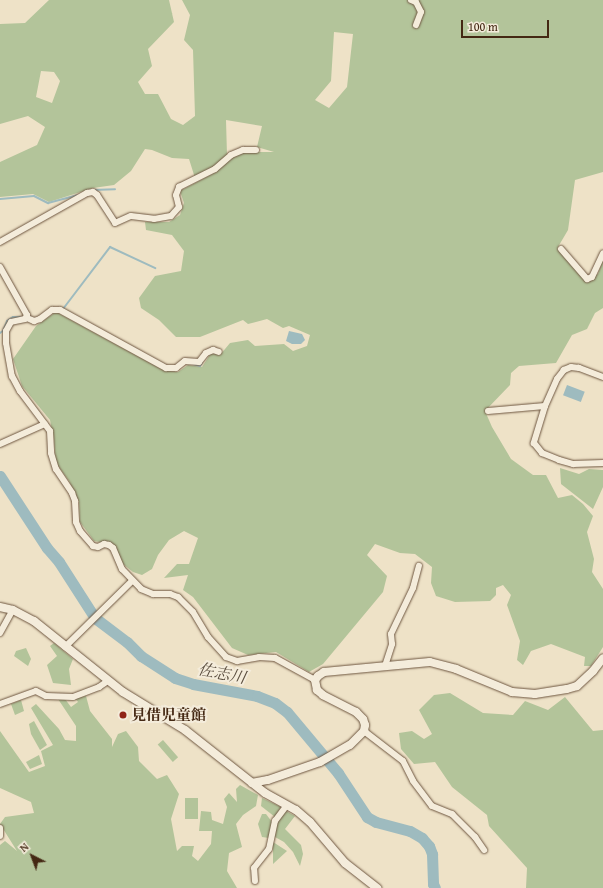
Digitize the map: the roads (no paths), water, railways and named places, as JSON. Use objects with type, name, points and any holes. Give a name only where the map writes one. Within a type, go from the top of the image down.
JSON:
[{"type":"street","points":[[411,0],[416,2],[421,12],[416,25]]},
{"type":"street","points":[[0,242],[87,193],[93,192],[97,195],[115,223],[131,216],[154,219],[171,216],[179,207],[176,195],[180,187],[216,169],[231,155],[243,150],[256,150]]},
{"type":"street","points":[[561,249],[587,279],[592,277],[603,253]]},
{"type":"street","points":[[0,267],[27,313],[27,318]]},
{"type":"street","points":[[219,352],[213,350],[206,353],[199,362],[185,361],[176,368],[166,368],[60,310],[52,310],[40,319],[34,321],[27,318],[11,322],[6,331],[6,343],[12,376],[20,391],[50,431],[51,453],[56,469],[72,493],[75,501],[76,522],[80,531],[92,546],[98,547],[104,544],[113,548],[117,562],[132,581],[147,593],[170,594],[178,597],[193,612],[208,637],[226,657],[237,661],[260,657],[275,658],[315,680],[317,690],[323,695],[356,712],[363,719],[365,725],[364,731],[350,745],[329,757],[320,762],[273,778],[252,782]]},
{"type":"street","points":[[603,376],[579,368],[571,367],[564,370],[556,379],[534,438],[534,443],[542,453],[573,464],[603,464]]},
{"type":"street","points":[[488,411],[545,406]]},
{"type":"street","points":[[0,444],[45,424]]},
{"type":"street","points":[[385,666],[392,644],[391,634],[414,588],[419,566]]},
{"type":"street","points":[[65,646],[132,581]]},
{"type":"street","points":[[0,607],[13,610],[34,621],[108,681],[185,730],[265,793],[287,805],[310,822],[349,867],[377,888]]},
{"type":"street","points":[[0,633],[13,610]]},
{"type":"street","points":[[315,680],[324,672],[420,662],[435,663],[456,669],[512,692],[534,694],[577,686],[593,671],[603,658]]},
{"type":"street","points":[[0,704],[36,691],[46,696],[73,697],[99,687],[108,681]]},
{"type":"street","points":[[364,731],[403,761],[413,781],[432,806],[452,814],[475,837],[484,850]]},
{"type":"street","points":[[254,881],[254,868],[269,849],[276,821],[287,805]]},
{"type":"street","points":[[0,828],[0,836]]},
{"type":"water","points":[[289,331],[302,334],[305,340],[301,344],[292,344],[286,341]]},
{"type":"water","points":[[567,385],[585,392],[581,402],[563,395]]},
{"type":"waterway","points":[[92,190],[115,189]]},
{"type":"waterway","points":[[0,199],[34,196],[48,203],[77,195]]},
{"type":"waterway","points":[[61,308],[63,309],[110,247],[155,268]]},
{"type":"waterway","points":[[0,333],[3,331],[7,321],[13,317],[20,317]]},
{"type":"waterway","points":[[193,364],[200,366],[202,362]]},
{"type":"waterway","name":"佐志川","points":[[0,476],[47,548],[59,562],[95,618],[127,642],[141,656],[175,678],[193,684],[257,696],[275,703],[287,712],[338,773],[367,817],[376,822],[410,831],[422,838],[429,846],[432,854],[433,884],[435,888]]},
{"type":"place","name":"見借児童館","points":[[123,715]]}]
